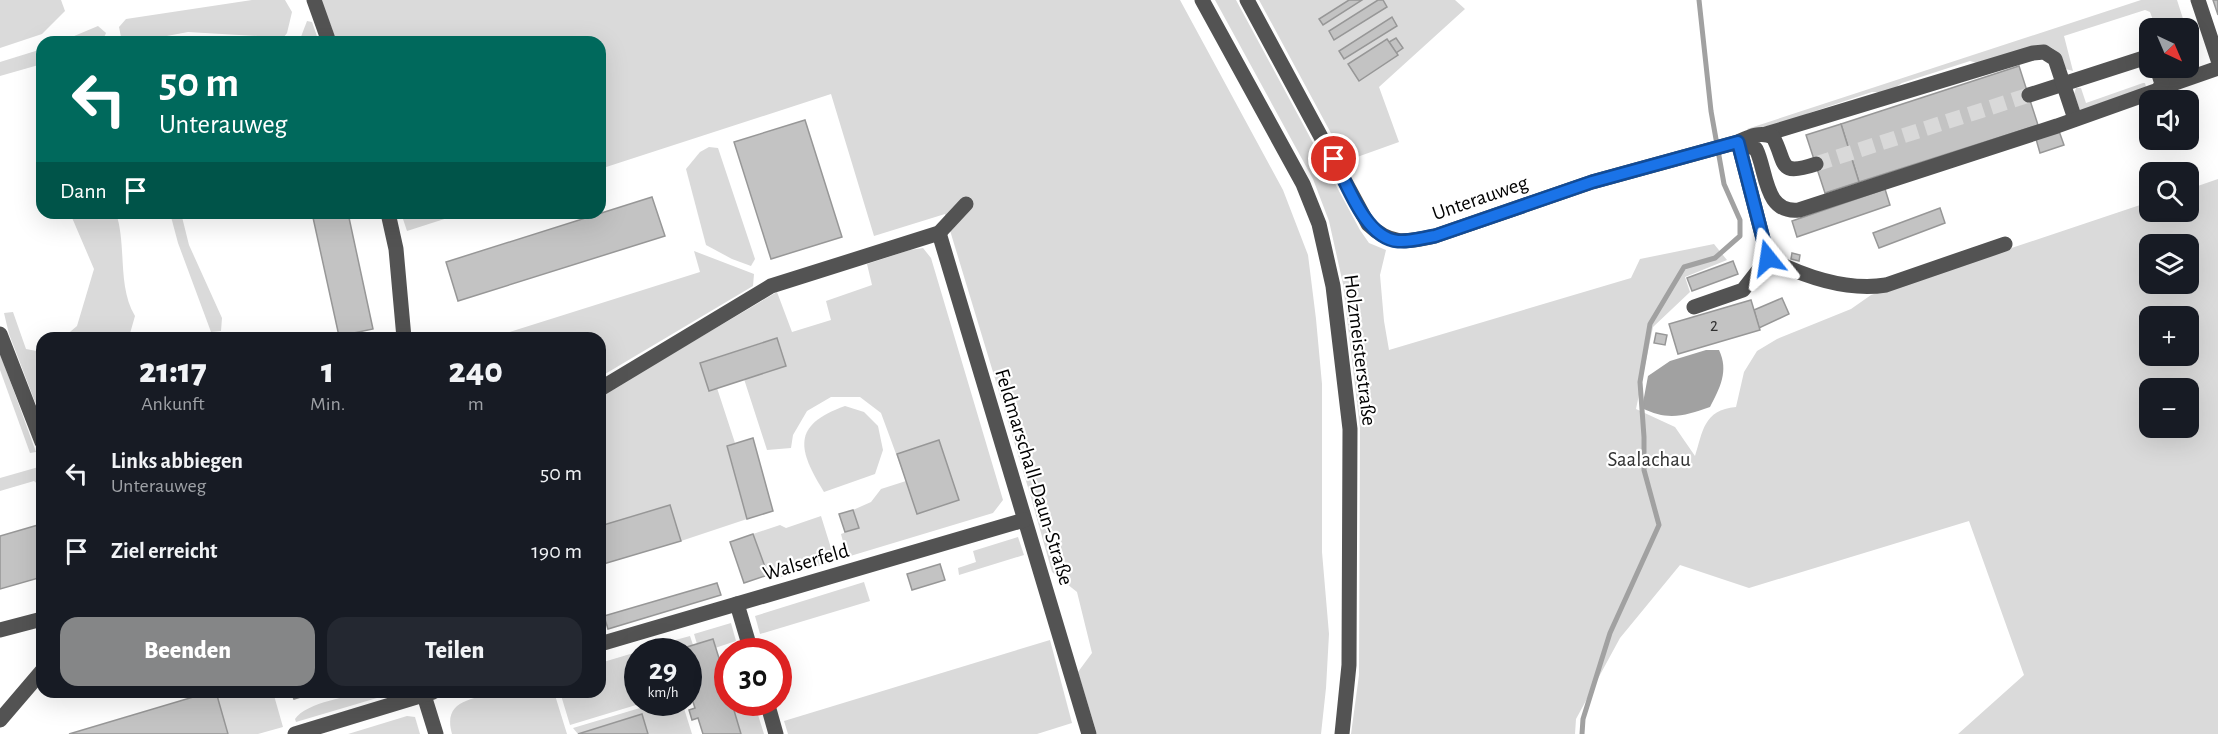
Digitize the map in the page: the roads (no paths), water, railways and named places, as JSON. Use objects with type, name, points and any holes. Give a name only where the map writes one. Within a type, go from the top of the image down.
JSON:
[{"type":"street","points":[[314,0],[327,36]]},
{"type":"street","name":"Holzmeisterstraße","points":[[1202,0],[1303,184],[1319,224],[1333,286],[1350,429],[1349,665],[1342,734]]},
{"type":"street","name":"Unterauweg","points":[[1247,0],[1368,224],[1386,238],[1396,241],[1435,236],[1592,182],[1733,143],[1754,135],[1767,134],[2033,53],[2044,51],[2055,59],[2063,84]]},
{"type":"street","points":[[2198,0],[2218,60]]},
{"type":"street","points":[[2029,95],[2139,60]]},
{"type":"street","points":[[1733,143],[1755,149],[1773,200],[1784,209],[1792,211],[2076,119],[2218,68]]},
{"type":"street","points":[[2160,78],[2161,88]]},
{"type":"street","points":[[2063,84],[2076,119]]},
{"type":"street","points":[[1767,134],[1773,137],[1784,165],[1790,169],[1799,170],[1816,164]]},
{"type":"street","points":[[1733,143],[1768,258],[1782,266],[1847,286],[1868,288],[1886,285],[2005,244]]},
{"type":"street","points":[[606,385],[771,286],[939,233],[966,204]]},
{"type":"street","points":[[389,219],[396,249],[403,332]]},
{"type":"street","name":"Feldmarschall-Daun-Straße","points":[[939,233],[1089,734]]},
{"type":"street","points":[[1694,307],[1743,290],[1768,258]]},
{"type":"street","points":[[0,334],[36,427]]},
{"type":"street","name":"Walserfeld","points":[[606,642],[1024,520]]},
{"type":"street","points":[[737,604],[747,638]]},
{"type":"street","points":[[0,630],[36,621]]},
{"type":"street","points":[[0,720],[36,678]]},
{"type":"street","points":[[295,734],[408,698]]},
{"type":"street","points":[[428,698],[436,734]]},
{"type":"street","points":[[771,716],[776,734]]},
{"type":"waterway","points":[[1582,734],[1583,719],[1610,633],[1659,525],[1644,470],[1640,382],[1650,324],[1684,267],[1715,258],[1740,236],[1740,220],[1724,184],[1711,111],[1699,0]]},
{"type":"tunnel","points":[[1816,164],[2029,95]]},
{"type":"park label","name":"Saalachau","points":[[1649,459]]}]
